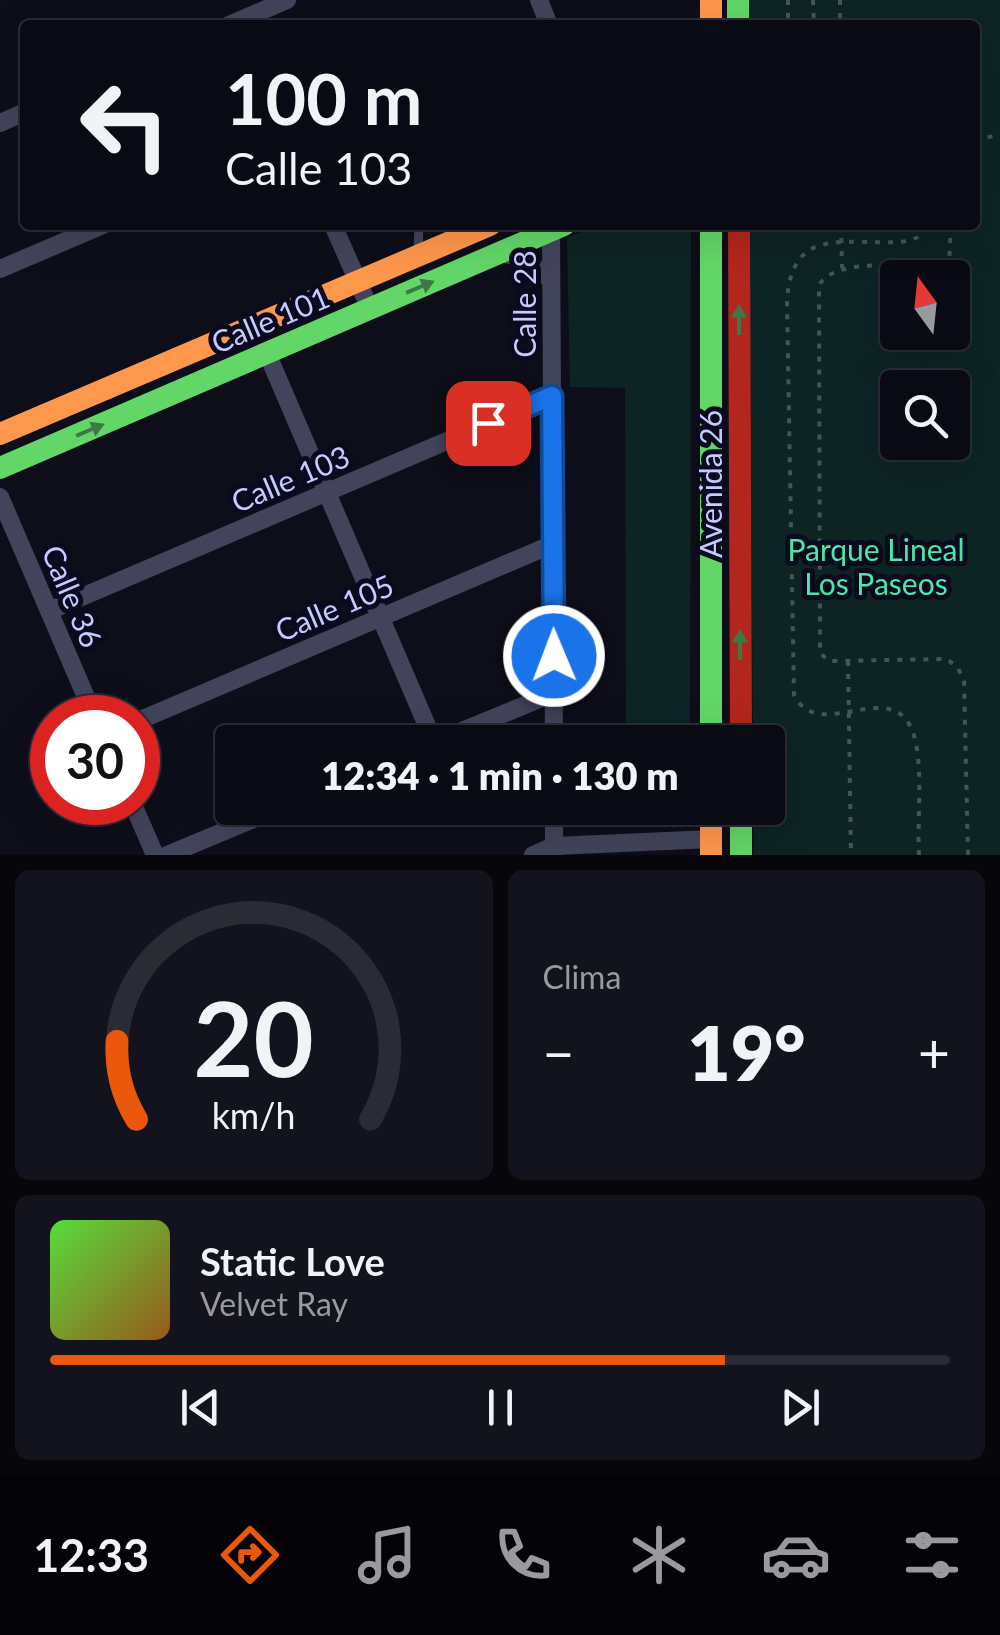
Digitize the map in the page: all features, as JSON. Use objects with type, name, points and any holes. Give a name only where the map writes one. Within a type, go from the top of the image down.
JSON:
[{"type":"street","points":[[246,20],[287,0]]},
{"type":"street","points":[[0,269],[91,230]]},
{"type":"street","points":[[335,230],[370,309]]},
{"type":"street","name":"Calle 101","points":[[0,434],[478,230]]},
{"type":"street","name":"Calle 101","points":[[0,468],[549,230]]},
{"type":"street","name":"Calle 28","points":[[554,725],[551,280],[555,230]]},
{"type":"street","name":"Avenida 26","points":[[711,230],[711,725]]},
{"type":"street","name":"Avenida 26","points":[[739,230],[741,725]]},
{"type":"street","points":[[500,253],[524,258],[551,280]]},
{"type":"street","points":[[268,353],[428,725]]},
{"type":"street","name":"Calle 103","points":[[49,611],[552,396]]},
{"type":"street","name":"Calle 36","points":[[0,497],[85,695]]},
{"type":"street","name":"Calle 105","points":[[160,712],[552,544]]},
{"type":"street","points":[[476,725],[554,693]]},
{"type":"street","points":[[142,825],[155,855]]},
{"type":"street","points":[[167,855],[239,825]]},
{"type":"street","points":[[741,825],[741,855]]},
{"type":"street","points":[[533,855],[554,850],[711,847]]},
{"type":"lane","points":[[418,256],[419,230]]},
{"type":"path","points":[[841,230],[842,268]]},
{"type":"path","points":[[919,855],[915,740],[908,724],[896,714],[874,706],[827,717],[800,706],[792,670],[788,280],[791,268],[803,252],[842,242],[909,241],[923,230]]},
{"type":"path","points":[[951,230],[949,265],[842,268],[825,275],[820,285],[820,653],[829,661],[946,659],[958,668],[964,681],[968,855]]},
{"type":"path","points":[[848,661],[850,855]]},
{"type":"green space","name":"Parque Lineal Los Paseos","points":[[748,0],[1000,0],[1000,855],[754,855],[753,825],[785,825],[785,725],[753,725],[749,230],[980,230],[980,20],[748,20]]},
{"type":"green space","points":[[586,230],[691,230],[690,725],[626,725],[625,388],[570,387],[567,238]]},
{"type":"traffic: fast","points":[[738,0],[738,20]]},
{"type":"traffic: fast","points":[[0,468],[552,230]]},
{"type":"traffic: fast","points":[[711,230],[711,725]]},
{"type":"traffic: fast","points":[[741,825],[741,855]]},
{"type":"traffic: slow","points":[[711,0],[711,20]]},
{"type":"traffic: slow","points":[[0,434],[478,230]]},
{"type":"traffic: slow","points":[[711,825],[711,855]]},
{"type":"traffic: jam","points":[[739,230],[741,725]]},
{"type":"route","points":[[488,423],[552,396],[554,656]]}]
